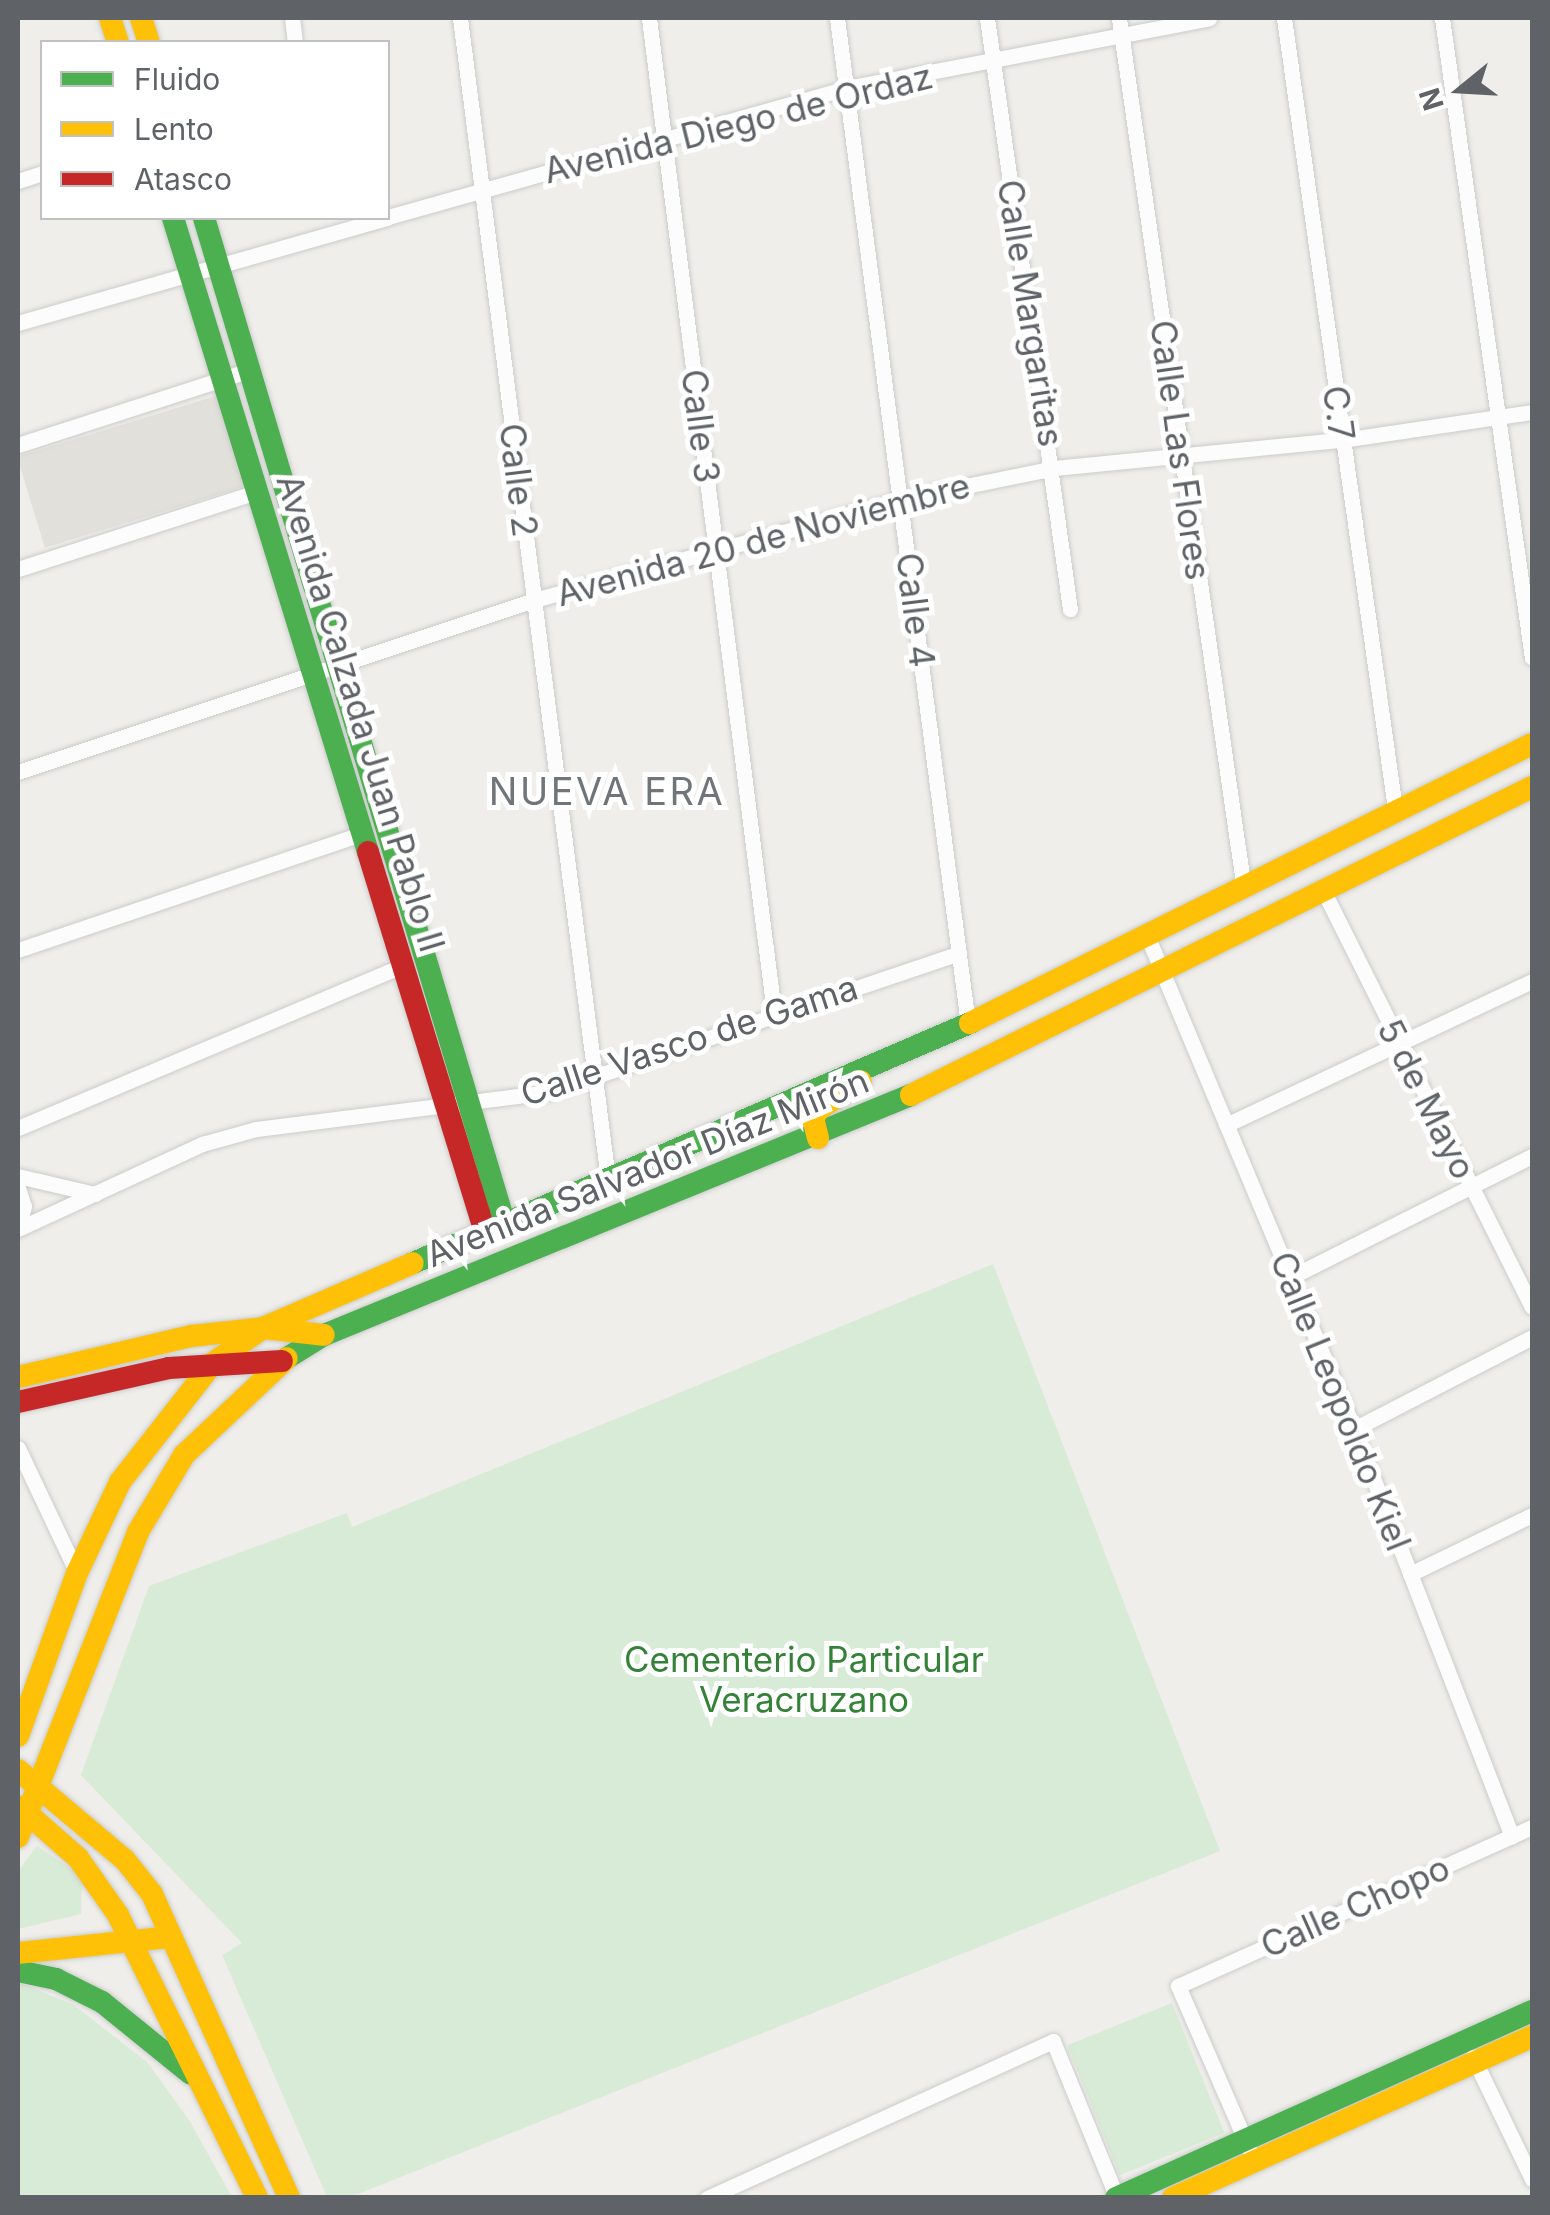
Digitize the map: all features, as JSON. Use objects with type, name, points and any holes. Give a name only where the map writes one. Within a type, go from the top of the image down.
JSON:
[{"type":"main road","name":"Avenida Calzada Juan Pablo II","points":[[174,220],[448,1108],[494,1226]]},
{"type":"main road","name":"Avenida Calzada Juan Pablo II","points":[[205,220],[472,1104],[494,1226]]},
{"type":"main road","name":"Avenida Salvador Díaz Mirón","points":[[18,1736],[78,1573],[120,1482],[212,1364],[263,1328],[968,1024],[1243,883],[1532,744]]},
{"type":"main road","name":"Avenida Salvador Díaz Mirón","points":[[18,1837],[24,1810],[42,1789],[138,1532],[184,1455],[282,1361],[324,1335],[818,1138],[987,1061],[1163,968],[1532,787]]},
{"type":"main road","points":[[818,1138],[813,1118],[819,1109],[859,1086],[865,1068]]},
{"type":"main road","points":[[18,1377],[192,1336],[263,1328],[324,1335]]},
{"type":"main road","points":[[18,1402],[212,1364],[282,1361]]},
{"type":"main road","points":[[18,1770],[125,1860],[152,1894],[288,2198]]},
{"type":"main road","points":[[24,1810],[98,1883],[135,1945],[256,2198]]},
{"type":"main road","points":[[18,1953],[58,1944],[135,1945],[170,1937]]},
{"type":"main road","points":[[18,1971],[56,1979],[134,2021],[200,2082]]},
{"type":"main road","points":[[1117,2197],[1250,2152],[1470,2052],[1532,2011]]},
{"type":"main road","points":[[1470,2052],[1532,2037]]},
{"type":"main road","points":[[1172,2198],[1250,2152]]},
{"type":"street","name":"Calle 2","points":[[460,18],[608,1180]]},
{"type":"street","name":"Calle 3","points":[[649,18],[774,1013]]},
{"type":"street","name":"Calle 4","points":[[837,18],[968,1024]]},
{"type":"street","name":"Calle Margaritas","points":[[986,18],[1054,468],[1070,609]]},
{"type":"street","name":"Avenida Diego de Ordaz","points":[[390,216],[847,88],[993,60],[1120,26],[1210,18]]},
{"type":"street","name":"C.7","points":[[1284,18],[1395,809]]},
{"type":"street","points":[[1442,18],[1532,658]]},
{"type":"street","name":"Calle Las Flores","points":[[1120,26],[1243,883]]},
{"type":"street","points":[[320,220],[323,235]]},
{"type":"street","name":"Avenida Diego de Ordaz","points":[[18,323],[376,220]]},
{"type":"street","points":[[18,445],[250,370]]},
{"type":"street","name":"Avenida 20 de Noviembre","points":[[18,772],[534,600],[902,499],[1054,468],[1342,440],[1532,412]]},
{"type":"street","points":[[18,570],[256,492]]},
{"type":"street","points":[[18,950],[363,833]]},
{"type":"street","name":"5 de Mayo","points":[[1323,890],[1532,1307]]},
{"type":"street","name":"Calle Leopoldo Kiel","points":[[1146,933],[1354,1428],[1512,1836]]},
{"type":"street","name":"Calle Vasco de Gama","points":[[18,1229],[202,1144],[256,1129],[472,1104],[595,1076],[959,953]]},
{"type":"street","points":[[18,1128],[403,965]]},
{"type":"street","points":[[1228,1124],[1400,1046],[1532,980]]},
{"type":"street","points":[[1292,1277],[1532,1156]]},
{"type":"street","points":[[18,1176],[99,1194]]},
{"type":"street","points":[[18,1188],[24,1206],[18,1229]]},
{"type":"street","points":[[1354,1428],[1532,1337]]},
{"type":"street","points":[[18,1448],[78,1573]]},
{"type":"street","points":[[1410,1574],[1532,1514]]},
{"type":"street","name":"Calle Chopo","points":[[1250,2152],[1178,1986],[1532,1827]]},
{"type":"street","points":[[707,2198],[1053,2042],[1117,2197]]},
{"type":"street","points":[[1470,2052],[1532,2179]]},
{"type":"shaded area","points":[[216,396],[244,487],[45,548],[18,457]]},
{"type":"green space","name":"Cementerio Particular Veracruzano","points":[[993,1264],[1220,1851],[358,2194],[327,2197],[222,1955],[242,1943],[81,1775],[149,1586],[347,1513],[352,1527]]},
{"type":"green space","points":[[37,1846],[82,1876],[81,1914],[18,1929],[18,1871]]},
{"type":"green space","points":[[18,1982],[74,2005],[147,2062],[189,2120],[232,2197],[18,2197]]},
{"type":"green space","points":[[1172,2003],[1224,2133],[1120,2175],[1067,2045]]},
{"type":"traffic: fast","points":[[174,220],[368,852]]},
{"type":"traffic: fast","points":[[205,220],[504,1221]]},
{"type":"traffic: fast","points":[[413,1263],[970,1023]]},
{"type":"traffic: fast","points":[[287,1358],[324,1335],[911,1095]]},
{"type":"traffic: fast","points":[[18,1971],[56,1979],[102,2002],[191,2074]]},
{"type":"traffic: fast","points":[[1116,2198],[1532,2011]]},
{"type":"traffic: slow","points":[[110,18],[117,40]]},
{"type":"traffic: slow","points":[[141,18],[148,40]]},
{"type":"traffic: slow","points":[[970,1023],[1532,744]]},
{"type":"traffic: slow","points":[[911,1095],[1532,787]]},
{"type":"traffic: slow","points":[[818,1138],[813,1118],[819,1109],[861,1081]]},
{"type":"traffic: slow","points":[[18,1736],[77,1573],[120,1482],[213,1363],[263,1328],[413,1263]]},
{"type":"traffic: slow","points":[[18,1377],[192,1336],[263,1328],[324,1335]]},
{"type":"traffic: slow","points":[[18,1837],[138,1532],[184,1455],[287,1358]]},
{"type":"traffic: slow","points":[[18,1770],[125,1860],[152,1894],[289,2198]]},
{"type":"traffic: slow","points":[[20,1807],[78,1858],[118,1915],[257,2198]]},
{"type":"traffic: slow","points":[[18,1953],[170,1937]]},
{"type":"traffic: slow","points":[[1173,2198],[1532,2037]]},
{"type":"traffic: jam","points":[[368,852],[484,1229]]},
{"type":"traffic: jam","points":[[18,1402],[169,1368],[282,1361]]},
{"type":"district","name":"NUEVA ERA","points":[[607,792]]}]
